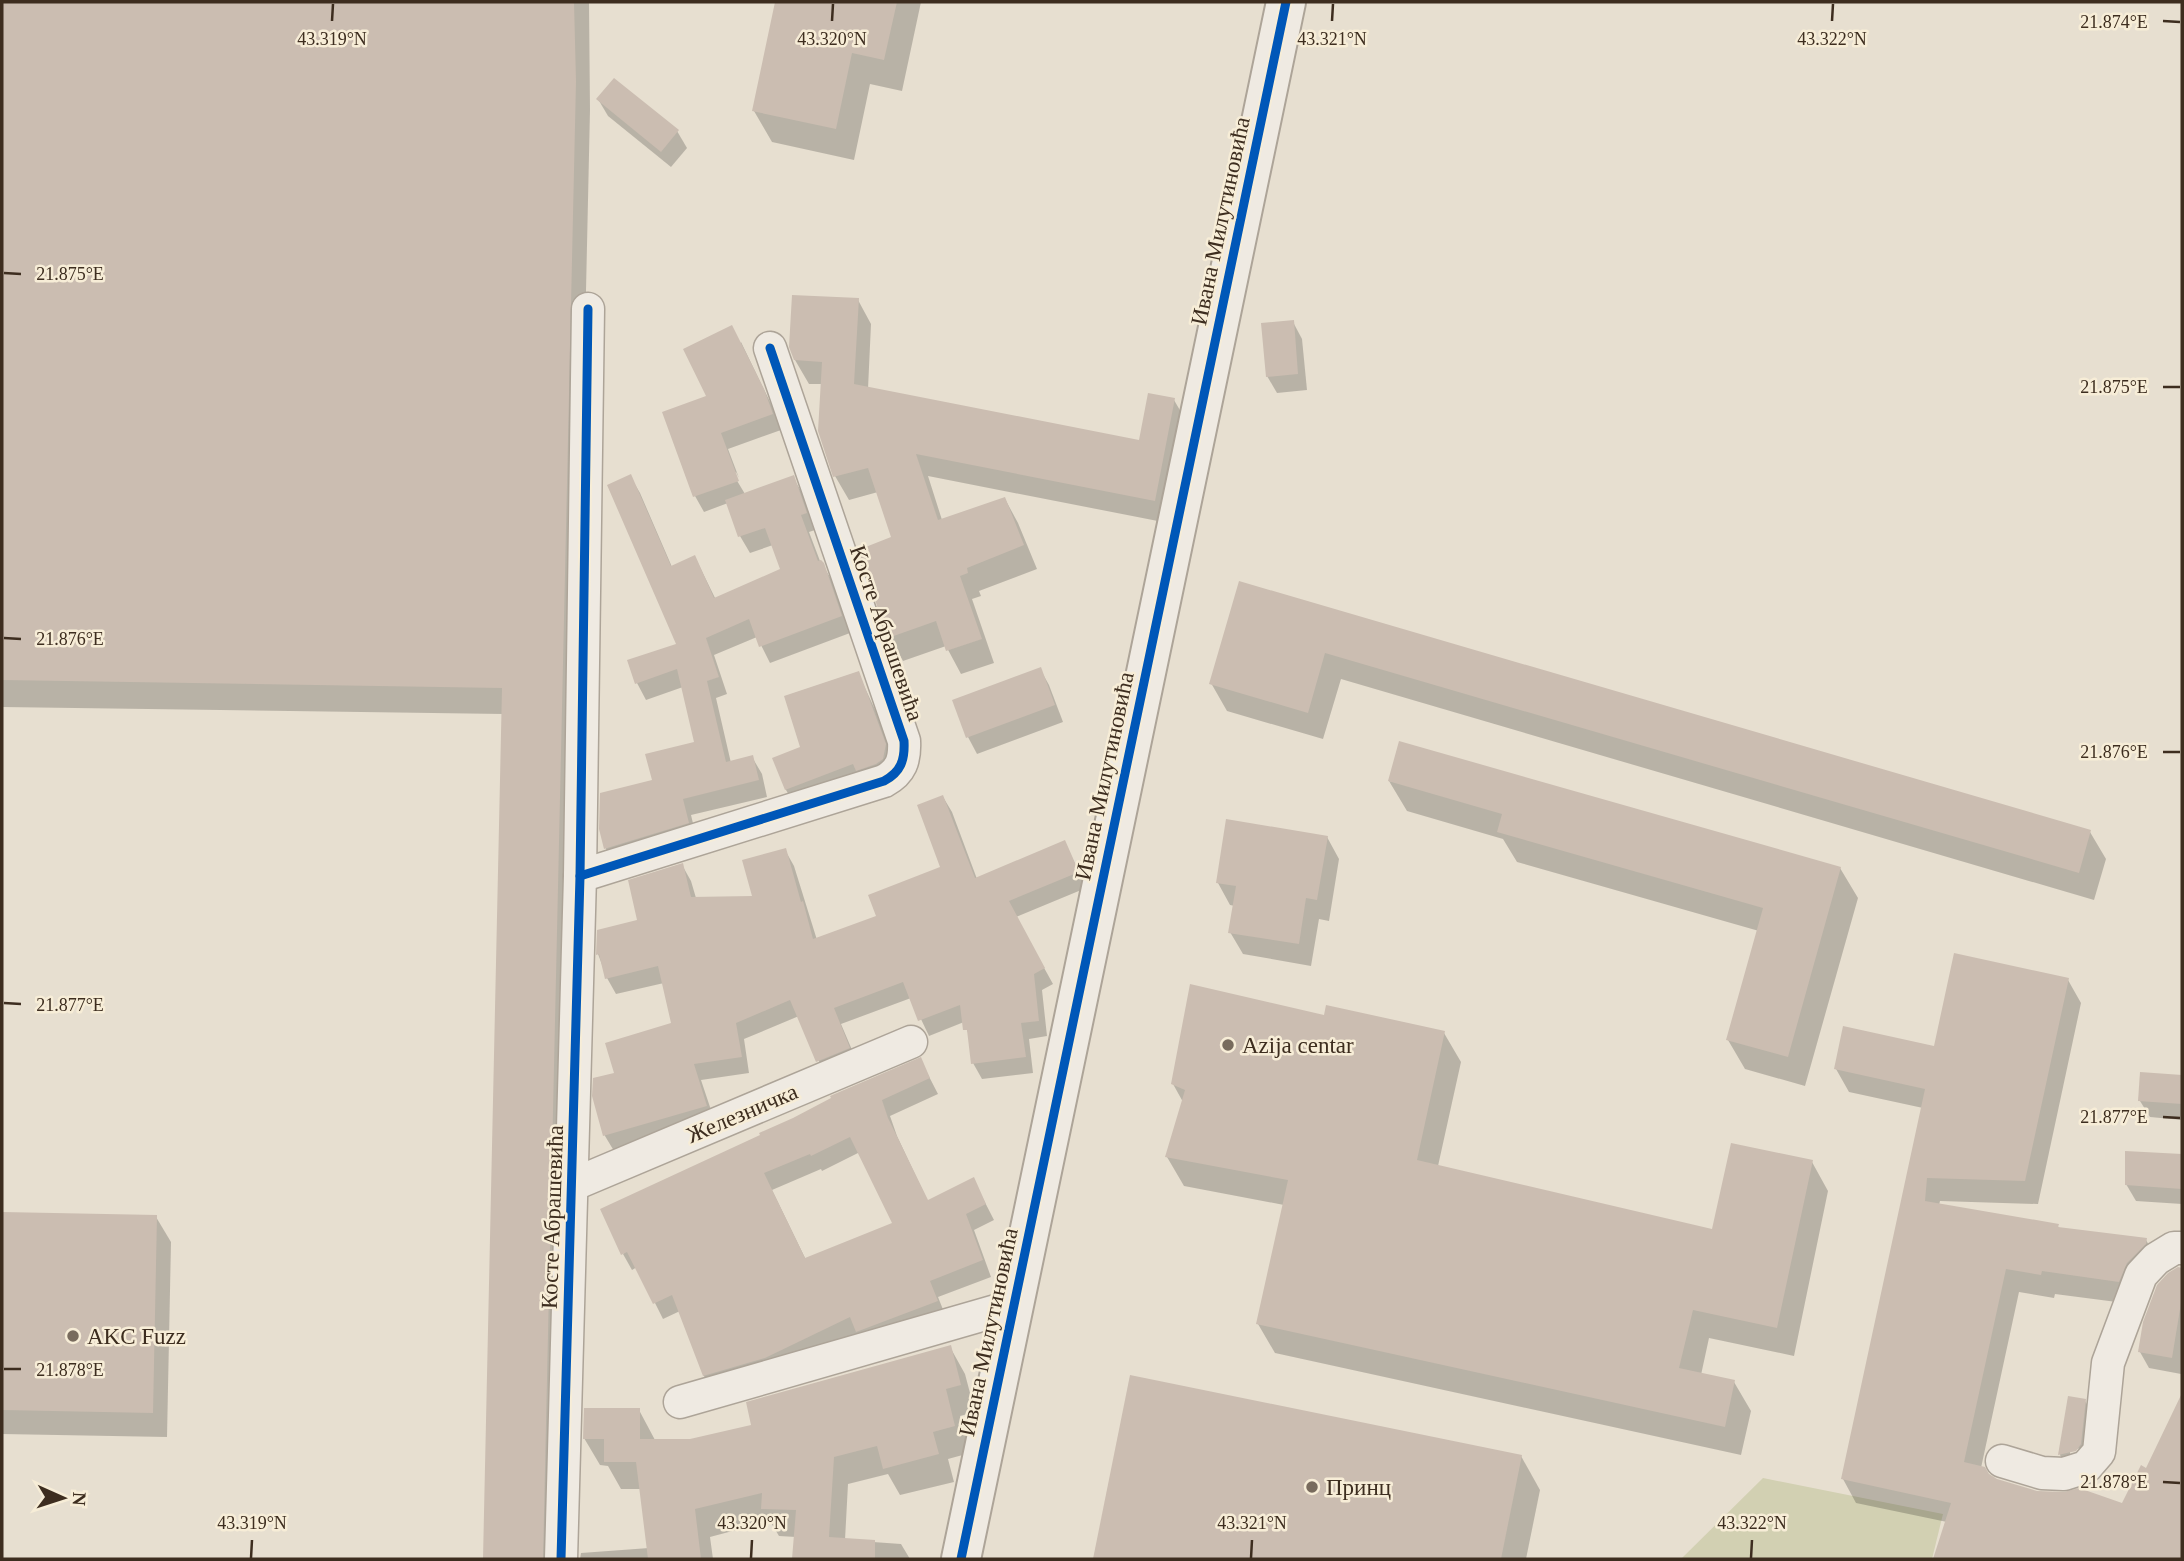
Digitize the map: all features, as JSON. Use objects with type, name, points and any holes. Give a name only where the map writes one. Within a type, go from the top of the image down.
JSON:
[{"type":"street","name":"Ивана Милутиновића","points":[[961,1559],[1286,2]]},
{"type":"street","name":"Косте Абрашевића","points":[[561,1559],[580,876],[588,309]]},
{"type":"street","name":"Косте Абрашевића","points":[[580,876],[884,781],[894,776],[901,766],[904,741],[770,348]]},
{"type":"street","name":"Железничка","points":[[572,1185],[911,1042]]},
{"type":"street","points":[[2002,1461],[2042,1473],[2064,1474],[2086,1467],[2099,1452],[2108,1363],[2141,1275],[2156,1259],[2174,1248],[2182,1248]]},
{"type":"street","points":[[681,1402],[1013,1306]]},
{"type":"shaded area","points":[[1763,1478],[1943,1514],[1932,1559],[1681,1559]]},
{"type":"building","points":[[2,2],[574,2],[576,81],[543,1559],[483,1559],[502,688],[2,680]]},
{"type":"building","points":[[775,2],[897,2],[884,60],[852,53],[836,129],[752,111]]},
{"type":"building","points":[[614,78],[679,130],[661,152],[596,99]]},
{"type":"building","points":[[792,295],[859,298],[854,384],[1139,440],[1148,393],[1175,398],[1155,501],[916,454],[938,520],[1005,497],[1024,545],[967,568],[968,573],[960,576],[982,639],[946,651],[936,621],[888,638],[858,550],[891,537],[868,468],[833,477],[818,431],[822,362],[794,360],[789,347]]},
{"type":"building","points":[[1294,320],[1298,374],[1266,377],[1261,323]]},
{"type":"building","points":[[732,325],[764,389],[773,414],[721,433],[739,481],[693,497],[662,412],[706,396],[683,349]]},
{"type":"building","points":[[631,474],[671,566],[695,555],[714,598],[780,569],[765,528],[738,537],[725,500],[794,475],[807,513],[801,515],[818,561],[824,563],[842,616],[759,647],[749,619],[706,638],[719,677],[707,681],[726,762],[753,755],[759,780],[683,799],[689,823],[604,849],[599,829],[600,793],[652,780],[645,754],[694,742],[677,669],[635,684],[627,660],[676,644],[607,485]]},
{"type":"building","points":[[1239,581],[2091,830],[2079,873],[1325,653],[1308,713],[1209,684]]},
{"type":"building","points":[[1041,667],[1055,705],[966,738],[952,700]]},
{"type":"building","points":[[859,671],[886,744],[883,759],[856,771],[853,764],[785,790],[772,758],[800,747],[784,696]]},
{"type":"building","points":[[1399,741],[1841,867],[1788,1057],[1726,1040],[1763,908],[1497,832],[1502,814],[1388,781]]},
{"type":"building","points":[[943,795],[975,878],[1065,840],[1079,872],[1009,901],[1045,968],[1034,974],[1039,1021],[1021,1023],[1026,1057],[971,1064],[967,1030],[963,1030],[960,1005],[918,1021],[903,982],[834,1008],[850,1048],[816,1062],[790,1000],[736,1023],[742,1057],[694,1064],[707,1106],[603,1136],[592,1096],[593,1078],[614,1073],[605,1043],[671,1023],[658,966],[605,979],[599,954],[596,955],[597,930],[637,920],[628,880],[683,863],[691,897],[752,896],[742,860],[786,848],[813,939],[876,916],[868,895],[940,867],[917,805]]},
{"type":"building","points":[[1226,819],[1328,836],[1317,900],[1306,898],[1299,944],[1228,933],[1236,886],[1216,883]]},
{"type":"building","points":[[1954,953],[2069,978],[2025,1181],[1927,1178],[1925,1201],[2059,1224],[2058,1227],[2147,1238],[2146,1244],[2127,1263],[2119,1282],[2042,1271],[2041,1275],[2006,1269],[1964,1462],[1985,1467],[1989,1474],[1997,1479],[2037,1491],[2064,1492],[2079,1488],[2122,1503],[2141,1465],[2146,1468],[2182,1393],[2182,1559],[1933,1559],[1951,1503],[1841,1479],[1925,1089],[1834,1069],[1843,1026],[1934,1046]]},
{"type":"building","points":[[1190,984],[1324,1015],[1326,1005],[1445,1031],[1417,1160],[1712,1229],[1731,1143],[1813,1160],[1777,1328],[1693,1310],[1679,1368],[1735,1380],[1725,1427],[1256,1324],[1288,1180],[1165,1157],[1185,1090],[1171,1084]]},
{"type":"building","points":[[921,1057],[930,1078],[882,1100],[928,1200],[974,1177],[986,1204],[966,1214],[983,1260],[930,1281],[938,1301],[856,1332],[850,1317],[765,1358],[703,1376],[672,1295],[653,1304],[627,1252],[621,1255],[600,1209],[760,1135],[759,1133],[831,1098],[830,1096]],"holes":[[[850,1137],[892,1223],[805,1258],[764,1173],[810,1154],[811,1156]]]},
{"type":"building","points":[[2140,1072],[2182,1075],[2182,1104],[2138,1101]]},
{"type":"building","points":[[2125,1151],[2182,1154],[2182,1189],[2125,1185]]},
{"type":"building","points":[[2,1212],[157,1215],[153,1413],[2,1410]]},
{"type":"building","points":[[2178,1267],[2182,1268],[2182,1297],[2172,1358],[2138,1352],[2143,1322],[2157,1285]]},
{"type":"building","points":[[951,1345],[961,1385],[946,1389],[955,1426],[933,1432],[939,1454],[883,1469],[877,1446],[834,1457],[829,1537],[875,1540],[875,1559],[792,1559],[796,1510],[761,1509],[762,1493],[695,1509],[701,1559],[648,1559],[636,1462],[604,1462],[604,1439],[583,1439],[584,1408],[640,1408],[640,1439],[690,1439],[751,1425],[746,1402]]},
{"type":"building","name":"Принц","points":[[1130,1375],[1522,1455],[1501,1559],[1093,1559]]},
{"type":"building","points":[[2068,1396],[2086,1399],[2081,1444],[2076,1451],[2058,1455]]},
{"type":"cycle path","points":[[961,1559],[1286,2]]},
{"type":"cycle path","points":[[561,1559],[580,876],[588,309]]},
{"type":"cycle path","points":[[580,876],[884,781],[894,774],[903,760],[904,741],[770,348]]},
{"type":"place","name":"Azija centar","points":[[1228,1045]]},
{"type":"place","name":"AKC Fuzz","points":[[73,1336]]},
{"type":"place","name":"Принц","points":[[1312,1487]]}]
